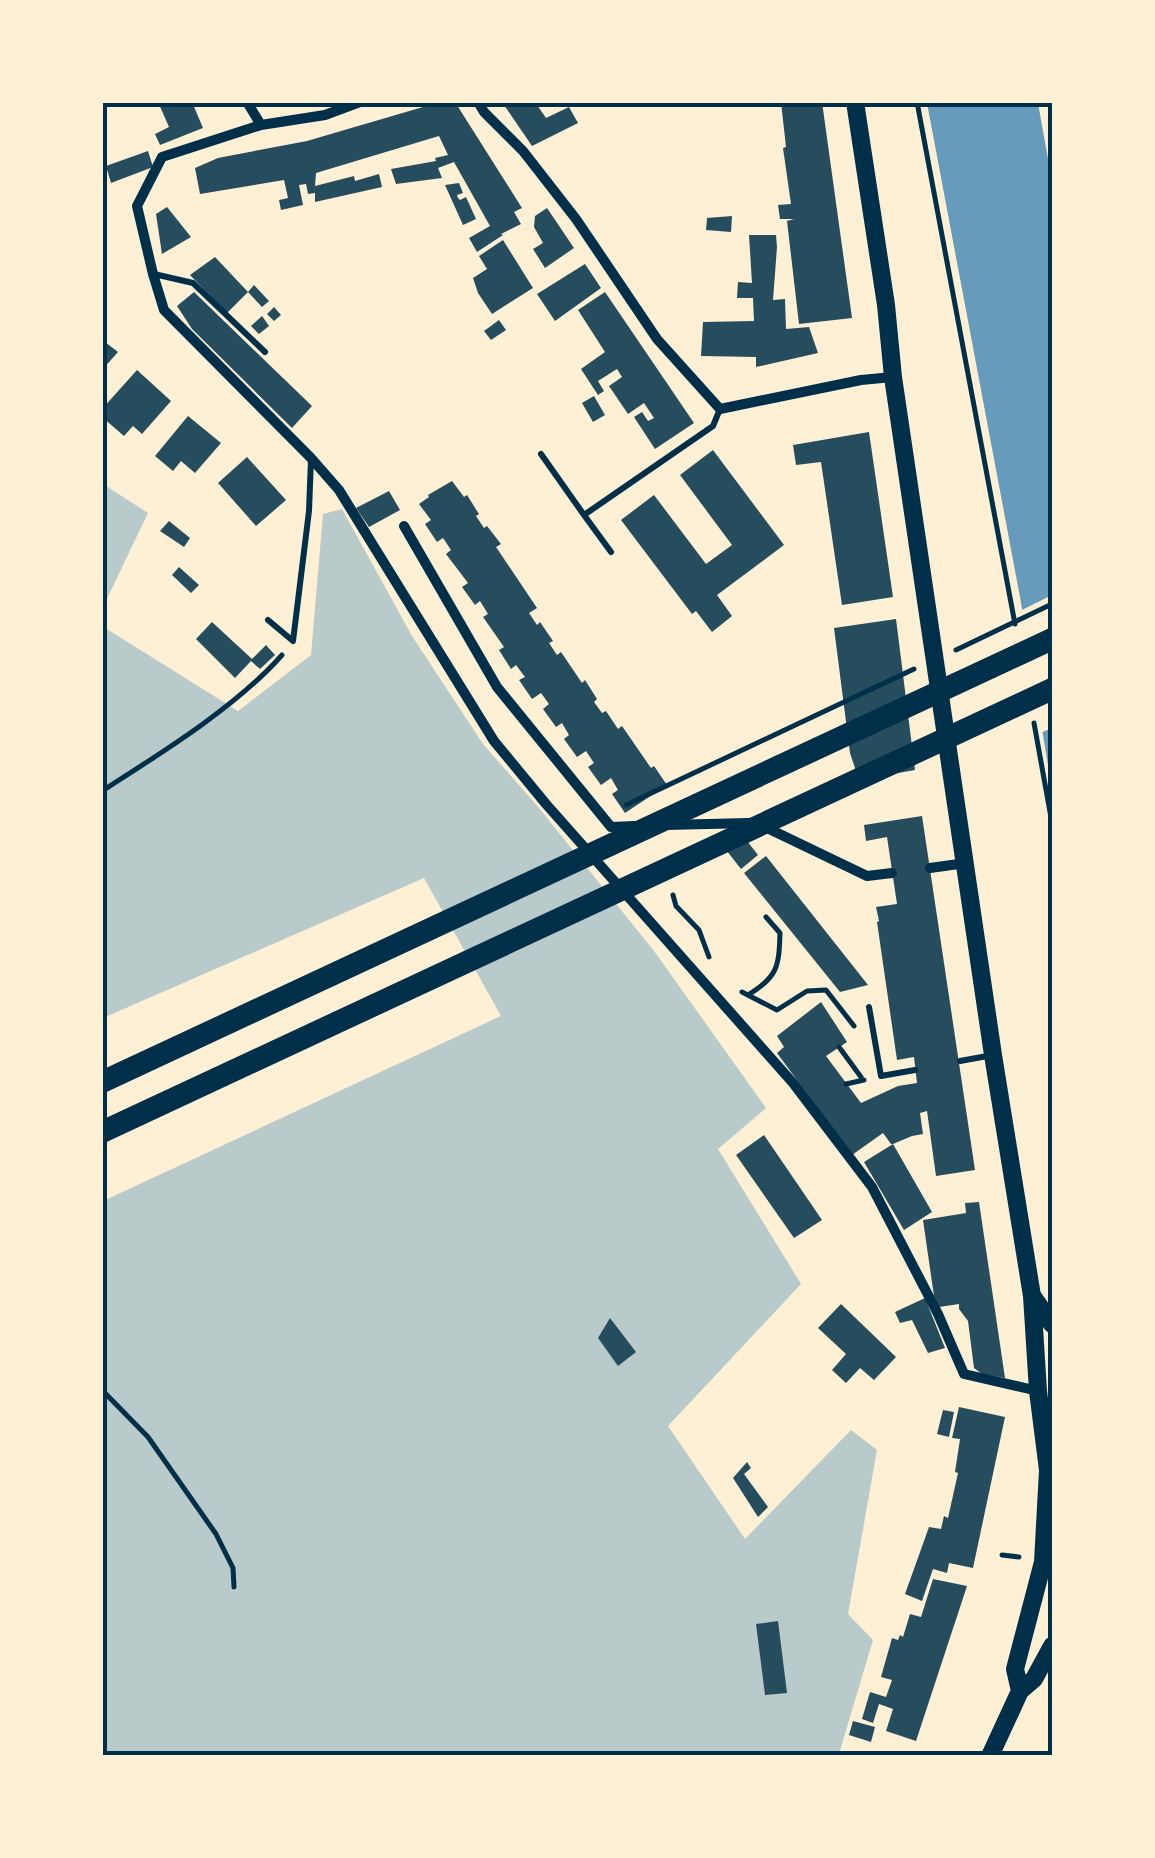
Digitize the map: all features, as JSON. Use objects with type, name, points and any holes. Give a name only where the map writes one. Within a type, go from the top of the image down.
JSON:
[{"type":"highway","points":[[102,1082],[1052,639]]},
{"type":"highway","points":[[102,1132],[1052,689]]},
{"type":"street","points":[[247,102],[261,124]]},
{"type":"street","points":[[360,102],[324,114],[261,124],[162,157],[137,206],[164,310],[340,490],[494,741],[793,1083],[872,1187],[938,1314],[964,1374],[1038,1391]]},
{"type":"street","points":[[478,102],[523,151],[576,219],[657,339],[720,409],[893,377]]},
{"type":"street","points":[[855,102],[992,1056],[1032,1296],[1038,1391],[1050,1471],[1049,1518],[1015,1669],[1020,1691]]},
{"type":"street","points":[[404,526],[497,687],[611,826],[755,822],[867,876],[892,872]]},
{"type":"street","points":[[930,868],[966,863]]},
{"type":"street","points":[[1032,1296],[1052,1324]]},
{"type":"street","points":[[990,1756],[1020,1691],[1034,1679],[1052,1646]]},
{"type":"lane","points":[[153,274],[193,283],[265,352]]},
{"type":"lane","points":[[584,516],[713,426],[720,409]]},
{"type":"lane","points":[[541,454],[611,552]]},
{"type":"lane","points":[[294,641],[309,511],[310,458]]},
{"type":"lane","points":[[268,620],[294,641]]},
{"type":"lane","points":[[869,1008],[881,1076],[915,1070]]},
{"type":"lane","points":[[960,1062],[992,1056]]},
{"type":"path","points":[[918,102],[1016,628]]},
{"type":"path","points":[[102,794],[244,690],[294,641]]},
{"type":"path","points":[[1033,721],[1052,824]]},
{"type":"path","points":[[672,888],[676,906],[699,930],[711,961]]},
{"type":"path","points":[[748,995],[768,983],[779,959],[780,933],[766,917]]},
{"type":"path","points":[[740,992],[776,1010],[806,991],[826,990],[859,1032]]},
{"type":"path","points":[[839,1048],[863,1080]]},
{"type":"path","points":[[102,1390],[148,1437],[216,1534],[233,1568],[234,1587]]},
{"type":"shaded area","points":[[103,484],[148,513],[103,607]]},
{"type":"shaded area","points":[[342,509],[412,636],[483,744],[654,951],[766,1108],[718,1149],[801,1284],[668,1426],[745,1539],[851,1430],[877,1450],[848,1614],[873,1640],[841,1755],[103,1755],[103,1201],[501,1016],[424,878],[103,1018],[102,626],[238,711],[311,655],[323,514]]},
{"type":"water","points":[[927,103],[1038,103],[1052,181],[1052,789],[1020,597]]},
{"type":"pier","points":[[1052,595],[1052,728],[1038,734],[1018,612]]},
{"type":"building","points":[[158,102],[192,102],[203,128],[160,145],[155,134],[169,127]]},
{"type":"building","points":[[440,102],[455,102],[522,208],[514,212],[521,224],[477,252],[469,238],[490,226],[454,162],[438,168],[442,178],[396,184],[391,169],[448,155],[439,136],[316,173],[315,186],[379,174],[382,187],[315,202],[315,193],[308,194],[306,184],[299,185],[303,205],[281,210],[279,200],[288,198],[284,180],[200,194],[195,168],[218,158],[307,141]]},
{"type":"building","points":[[535,102],[546,118],[569,107],[578,123],[532,146],[504,105]]},
{"type":"building","points":[[781,102],[822,102],[852,318],[799,324],[787,221],[794,219],[780,219],[778,205],[791,204]]},
{"type":"building","points":[[148,151],[153,167],[111,183],[106,166]]},
{"type":"building","points":[[459,183],[463,193],[458,198],[466,197],[476,219],[463,225],[445,185]]},
{"type":"building","points":[[167,207],[191,237],[162,254],[156,214]]},
{"type":"building","points":[[547,208],[574,248],[545,268],[533,249],[543,243],[534,227],[535,216]]},
{"type":"building","points":[[732,216],[731,232],[706,230],[707,218]]},
{"type":"building","points":[[749,235],[776,235],[773,300],[785,299],[786,329],[809,327],[818,353],[756,367],[756,357],[701,356],[703,322],[754,321],[753,298],[737,298],[738,282],[752,283]]},
{"type":"building","points":[[503,240],[533,288],[492,314],[473,278],[487,269],[479,256]]},
{"type":"building","points":[[215,257],[248,292],[227,313],[190,275]]},
{"type":"building","points":[[585,264],[601,288],[555,321],[537,294]]},
{"type":"building","points":[[254,285],[269,301],[262,307],[248,292]]},
{"type":"building","points":[[194,292],[312,406],[292,428],[192,329],[177,306]]},
{"type":"building","points":[[605,292],[694,423],[655,449],[634,417],[642,412],[648,421],[654,418],[644,403],[628,414],[609,386],[622,377],[617,369],[598,381],[604,391],[598,395],[581,369],[605,352],[578,310]]},
{"type":"building","points":[[274,307],[281,315],[274,321],[267,314]]},
{"type":"building","points":[[262,316],[269,326],[259,334],[251,326]]},
{"type":"building","points":[[499,320],[506,330],[491,340],[484,331]]},
{"type":"building","points":[[105,342],[118,352],[102,370],[102,345]]},
{"type":"building","points":[[137,370],[171,401],[142,434],[133,426],[124,436],[102,417],[102,409]]},
{"type":"building","points":[[594,396],[605,415],[593,422],[582,403]]},
{"type":"building","points":[[188,416],[221,443],[195,473],[181,461],[173,471],[155,456]]},
{"type":"building","points":[[869,432],[893,597],[842,605],[821,462],[796,465],[793,445]]},
{"type":"building","points":[[713,450],[784,545],[717,595],[732,616],[712,632],[696,611],[692,614],[621,520],[654,495],[706,564],[732,545],[680,475]]},
{"type":"building","points":[[247,457],[286,500],[256,526],[218,483]]},
{"type":"building","points":[[452,481],[464,497],[467,495],[484,528],[487,526],[501,544],[496,547],[537,608],[529,613],[553,641],[549,643],[557,655],[561,652],[582,683],[585,680],[602,713],[606,711],[618,729],[622,726],[667,785],[625,813],[612,794],[618,790],[611,778],[601,785],[588,767],[594,763],[586,751],[577,757],[564,739],[569,735],[562,723],[556,727],[543,709],[549,704],[541,693],[532,699],[519,680],[525,677],[516,665],[511,669],[499,650],[504,647],[483,617],[488,614],[480,601],[475,605],[462,587],[468,583],[446,554],[451,550],[443,538],[437,542],[425,524],[431,520],[419,504]]},
{"type":"building","points":[[389,491],[400,510],[369,527],[356,508]]},
{"type":"building","points":[[169,521],[190,538],[184,547],[160,531]]},
{"type":"building","points":[[179,567],[199,585],[191,593],[172,575]]},
{"type":"building","points":[[896,619],[915,770],[859,780],[850,753],[834,628]]},
{"type":"building","points":[[212,622],[252,659],[266,645],[275,655],[260,669],[251,661],[235,678],[196,639]]},
{"type":"building","points":[[922,816],[975,1170],[936,1176],[927,1111],[920,1113],[923,1134],[891,1144],[883,1133],[852,1155],[777,1053],[784,1047],[777,1036],[821,1002],[847,1042],[826,1056],[861,1103],[898,1086],[917,1083],[914,1057],[897,1060],[877,922],[876,907],[897,904],[887,837],[866,841],[864,825]]},
{"type":"building","points":[[740,832],[758,855],[741,869],[723,846]]},
{"type":"building","points":[[766,856],[868,985],[840,992],[744,873]]},
{"type":"building","points":[[764,1135],[822,1220],[794,1238],[736,1155]]},
{"type":"building","points":[[893,1144],[932,1212],[904,1230],[864,1162]]},
{"type":"building","points":[[979,1202],[1005,1378],[982,1374],[974,1368],[968,1321],[959,1304],[939,1307],[934,1296],[923,1220],[966,1213],[965,1203]]},
{"type":"building","points":[[925,1298],[945,1348],[928,1353],[912,1320],[900,1323],[895,1312]]},
{"type":"building","points":[[841,1304],[896,1357],[874,1380],[860,1368],[846,1383],[832,1370],[846,1354],[818,1328]]},
{"type":"building","points":[[610,1318],[636,1352],[618,1366],[598,1338]]},
{"type":"building","points":[[959,1407],[1005,1417],[973,1568],[949,1563],[947,1573],[933,1569],[922,1601],[905,1594],[929,1527],[941,1529],[944,1516],[948,1518],[958,1473],[955,1472],[960,1439],[952,1438]]},
{"type":"building","points":[[943,1410],[954,1412],[949,1437],[937,1434]]},
{"type":"building","points":[[747,1462],[751,1468],[744,1474],[768,1507],[758,1517],[733,1478]]},
{"type":"building","points":[[933,1579],[967,1586],[916,1741],[886,1731],[893,1709],[879,1704],[873,1723],[862,1719],[870,1692],[886,1697],[892,1680],[881,1677],[892,1638],[903,1637],[910,1614],[921,1617]]},
{"type":"building","points":[[778,1621],[787,1693],[765,1695],[756,1624]]},
{"type":"building","points":[[853,1721],[875,1727],[871,1742],[849,1735]]}]
